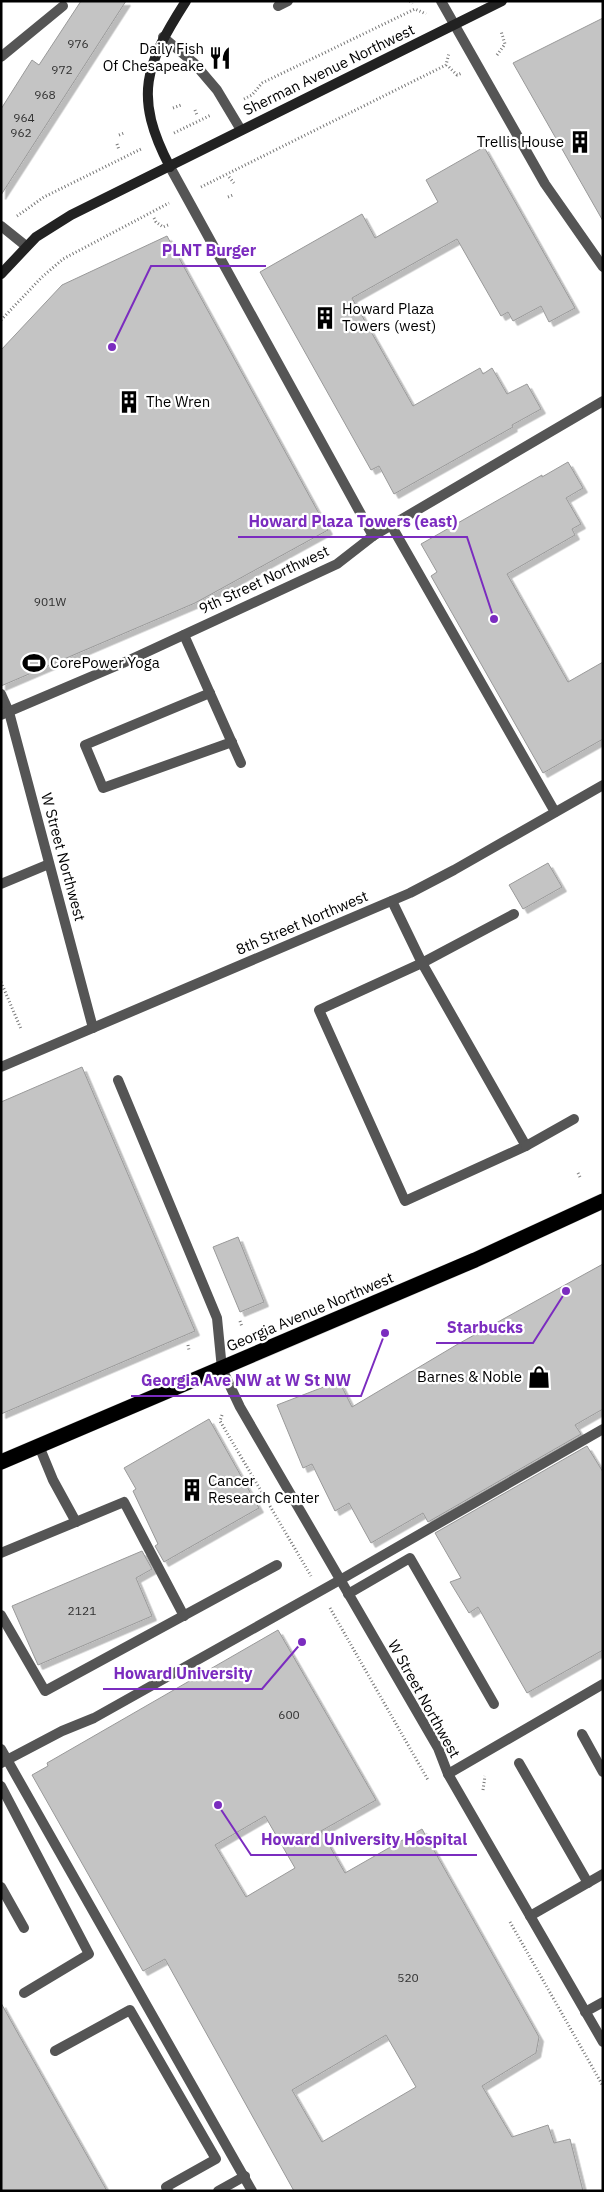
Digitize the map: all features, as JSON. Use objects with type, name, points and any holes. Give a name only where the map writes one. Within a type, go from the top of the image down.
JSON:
[{"type":"highway","name":"Georgia Avenue Northwest","points":[[1,1462],[484,1257],[603,1201]]},
{"type":"main road","points":[[170,167],[157,141],[150,120],[148,98],[152,63],[164,37],[186,1]]},
{"type":"main road","name":"Sherman Avenue Northwest","points":[[1,274],[36,237],[59,222],[502,1]]},
{"type":"street","points":[[276,3],[288,1]]},
{"type":"street","points":[[441,1],[544,184],[603,267]]},
{"type":"street","points":[[1,57],[63,6]]},
{"type":"street","points":[[164,37],[194,63],[217,90],[241,130]]},
{"type":"street","points":[[170,167],[373,536]]},
{"type":"street","points":[[4,228],[26,246]]},
{"type":"street","name":"9th Street Northwest","points":[[5,713],[337,564],[373,536],[603,401]]},
{"type":"street","points":[[391,525],[555,812]]},
{"type":"street","points":[[184,634],[241,763]]},
{"type":"street","points":[[210,693],[85,745],[102,788],[232,742]]},
{"type":"street","name":"W Street Northwest","points":[[1,694],[93,1028]]},
{"type":"street","name":"8th Street Northwest","points":[[1,1067],[392,901],[454,870],[603,784]]},
{"type":"street","points":[[1,884],[49,864]]},
{"type":"street","points":[[392,901],[422,963],[526,1146]]},
{"type":"street","points":[[514,914],[422,963],[319,1010],[405,1201],[526,1146],[574,1119]]},
{"type":"street","name":"W Street Northwest","points":[[118,1080],[217,1318],[222,1369],[240,1407],[438,1748],[448,1774],[603,2042]]},
{"type":"street","points":[[4,1762],[94,1718],[603,1429]]},
{"type":"street","points":[[39,1446],[53,1480],[76,1522]]},
{"type":"street","points":[[1,1553],[124,1502],[184,1616]]},
{"type":"street","points":[[348,1594],[410,1558],[494,1704]]},
{"type":"street","points":[[1,1616],[44,1691],[277,1565]]},
{"type":"street","points":[[448,1774],[603,1684]]},
{"type":"street","points":[[582,1734],[603,1772]]},
{"type":"street","points":[[1,1749],[4,1762],[252,2191]]},
{"type":"street","points":[[519,1762],[588,1882]]},
{"type":"street","points":[[1,1786],[89,1954],[24,1993]]},
{"type":"street","points":[[530,1916],[603,1874]]},
{"type":"street","points":[[1,1886],[24,1928]]},
{"type":"street","points":[[585,2012],[603,2002]]},
{"type":"street","points":[[55,2051],[130,2010],[216,2159],[166,2187],[168,2191]]},
{"type":"street","points":[[218,2191],[245,2176]]},
{"type":"path","points":[[497,55],[505,44],[501,31]]},
{"type":"path","points":[[449,67],[457,75]]},
{"type":"path","points":[[173,108],[181,104]]},
{"type":"path","points":[[195,110],[197,116]]},
{"type":"path","points":[[119,135],[124,133]]},
{"type":"path","points":[[116,144],[119,150]]},
{"type":"path","points":[[4,228],[44,196],[112,163]]},
{"type":"path","points":[[229,177],[234,183]]},
{"type":"path","points":[[228,197],[233,195]]},
{"type":"path","points":[[154,218],[163,227],[168,225]]},
{"type":"path","points":[[1,320],[58,262],[77,250],[137,220]]},
{"type":"path","points":[[1,982],[21,1029]]},
{"type":"path","points":[[240,1321],[242,1326]]},
{"type":"path","points":[[188,1345],[189,1350]]},
{"type":"path","points":[[223,1414],[220,1421],[429,1782]]},
{"type":"path","points":[[483,1790],[485,1776]]},
{"type":"path","points":[[507,1917],[603,2086]]},
{"type":"building","points":[[81,1],[126,1],[1,195],[1,109],[32,60],[39,65]]},
{"type":"building","name":"Trellis House","points":[[603,18],[603,221],[513,63]]},
{"type":"building","name":"Howard Plaza Towers (west)","points":[[484,147],[575,308],[549,322],[541,306],[513,321],[508,312],[501,316],[457,239],[352,298],[413,406],[480,368],[483,374],[492,368],[507,394],[527,384],[541,409],[512,425],[513,427],[394,494],[379,466],[371,470],[260,272],[362,214],[375,238],[438,202],[426,180]]},
{"type":"building","name":"The Wren","points":[[167,236],[328,530],[195,603],[1,686],[1,350],[62,285]]},
{"type":"building","points":[[568,462],[583,488],[566,498],[581,524],[572,529],[575,535],[507,574],[568,682],[603,662],[603,739],[543,773],[431,576],[437,572],[421,544]]},
{"type":"building","points":[[548,863],[562,887],[523,909],[509,885]]},
{"type":"building","points":[[82,1067],[195,1331],[1,1414],[1,1102]]},
{"type":"building","points":[[238,1237],[264,1302],[240,1312],[213,1247]]},
{"type":"building","points":[[603,1264],[603,1409],[575,1425],[581,1434],[428,1522],[423,1513],[371,1543],[349,1503],[335,1511],[312,1464],[303,1468],[277,1405],[339,1381],[352,1407],[458,1344]]},
{"type":"building","name":"Cancer Research Center","points":[[209,1419],[259,1508],[164,1562],[155,1546],[158,1544],[133,1491],[136,1489],[124,1468]]},
{"type":"building","points":[[587,1446],[603,1472],[603,1650],[527,1693],[478,1607],[469,1613],[450,1582],[461,1578],[435,1533]]},
{"type":"building","points":[[142,1551],[152,1569],[136,1578],[152,1616],[38,1665],[12,1606]]},
{"type":"building","points":[[278,1630],[376,1800],[321,1831],[345,1873],[422,1829],[539,2037],[536,2053],[482,2086],[512,2137],[548,2125],[554,2143],[570,2139],[583,2191],[294,2191],[165,1959],[143,1971],[32,1775],[48,1766],[47,1763]],"holes":[[[265,1816],[295,1868],[246,1897],[215,1845]],[[386,2035],[416,2087],[322,2142],[292,2090]]]},
{"type":"building","points":[[1,2003],[16,2030],[107,2191],[1,2191]]},
{"type":"place","name":"Daily Fish Of Chesapeake","points":[[220,58]]},
{"type":"place","name":"Trellis House","points":[[580,142]]},
{"type":"place","name":"Howard Plaza Towers (west)","points":[[325,318]]},
{"type":"place","name":"PLNT Burger","points":[[112,347]]},
{"type":"place","name":"The Wren","points":[[129,402]]},
{"type":"place","name":"Howard Plaza Towers (east)","points":[[494,619]]},
{"type":"place","name":"CorePower Yoga","points":[[34,663]]},
{"type":"place","name":"Starbucks","points":[[566,1291]]},
{"type":"place","name":"Georgia Ave NW at W St NW","points":[[385,1333]]},
{"type":"place","name":"Barnes & Noble","points":[[539,1377]]},
{"type":"place","name":"Cancer Research Center","points":[[192,1490]]},
{"type":"place","name":"Howard University","points":[[302,1642]]},
{"type":"place","name":"Howard University Hospital","points":[[218,1805]]}]
